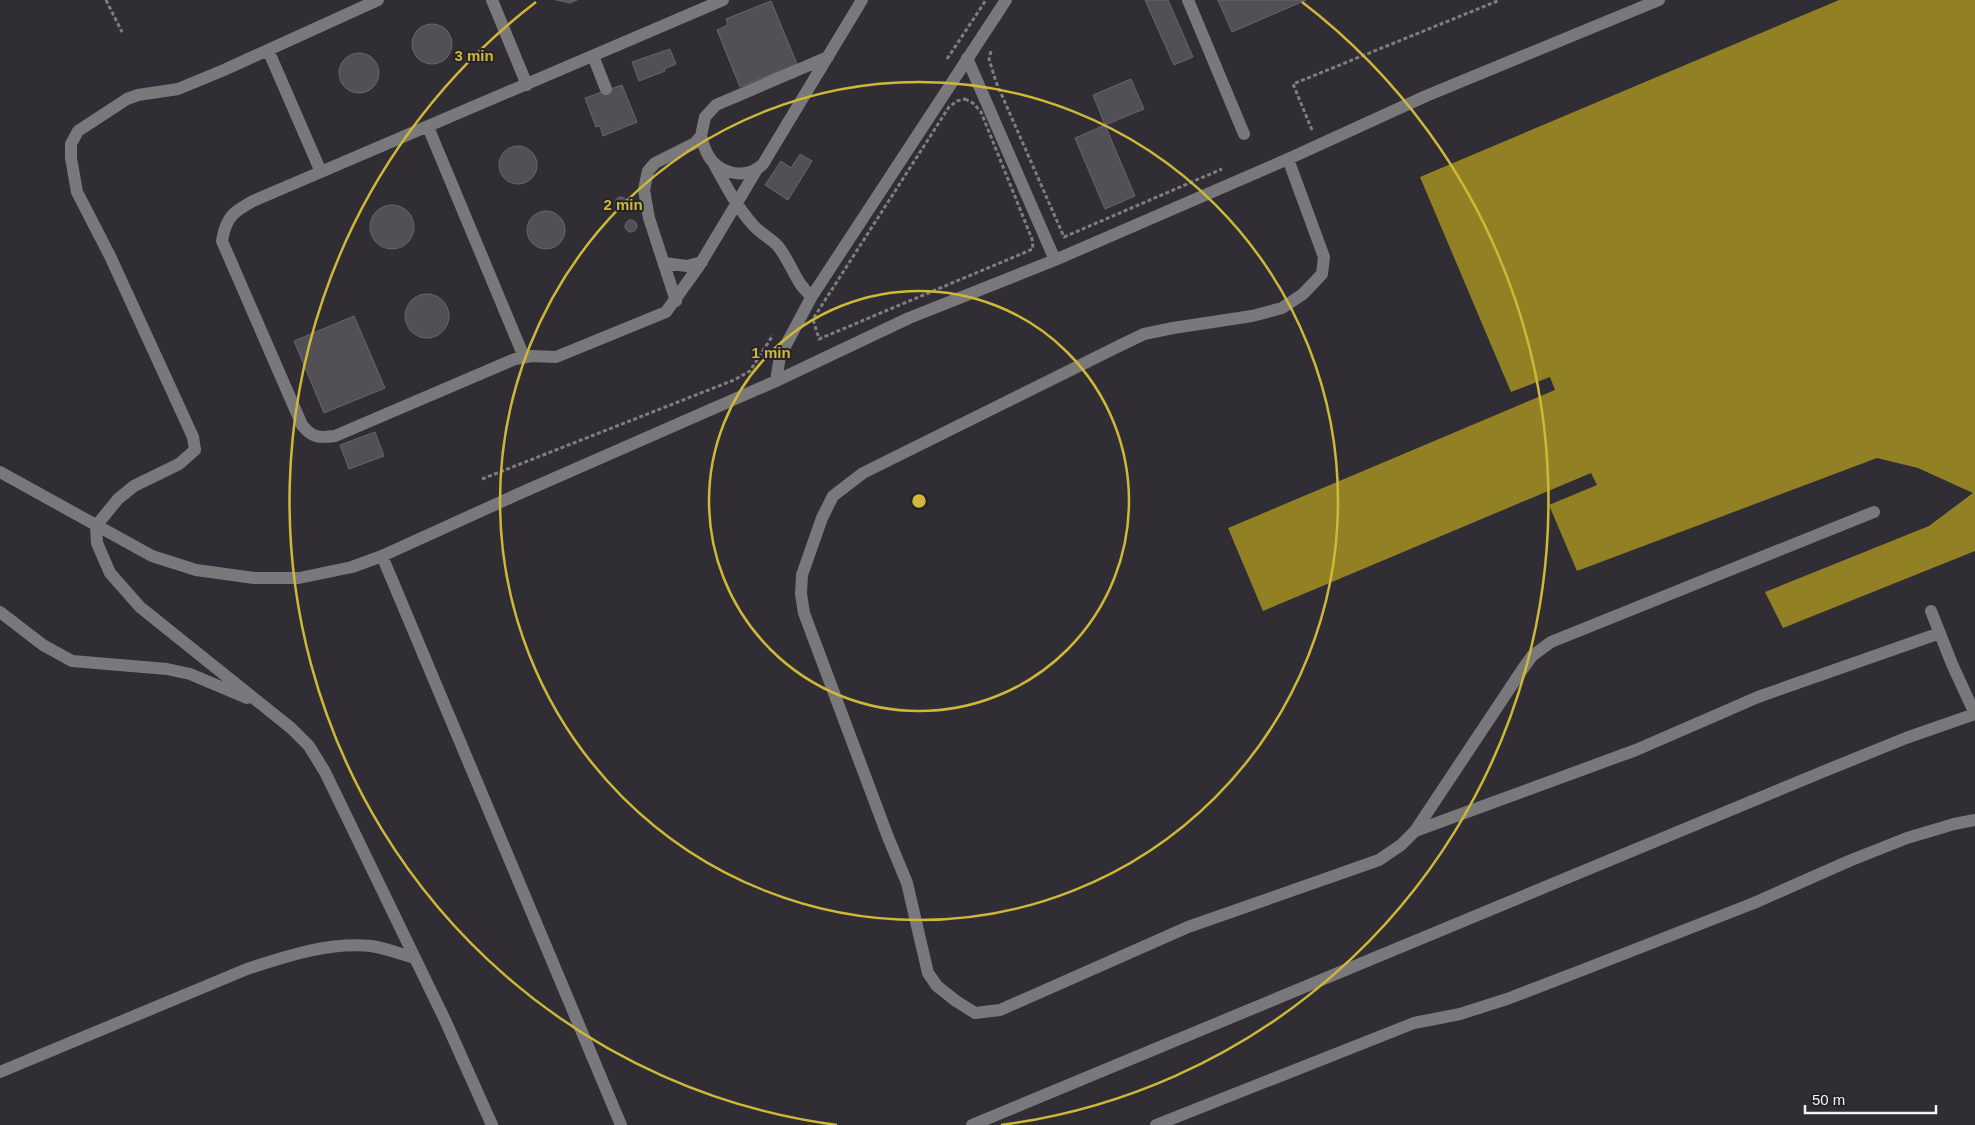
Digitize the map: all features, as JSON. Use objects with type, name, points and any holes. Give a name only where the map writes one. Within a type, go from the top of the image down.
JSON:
[{"type":"lane","points":[[378,0],[178,89],[138,95],[127,99],[78,131],[71,144],[71,158],[77,192],[110,256],[189,428],[195,450],[179,464],[134,486],[118,498],[96,526],[97,543],[110,573],[140,607],[262,704],[309,746],[325,772],[445,1020],[492,1125]]},
{"type":"lane","points":[[492,0],[527,84]]},
{"type":"lane","points":[[723,0],[253,201],[235,211],[228,220],[222,241],[302,425],[309,434],[319,438],[335,436],[515,359],[532,356],[556,357],[666,312],[676,301],[702,262],[862,0]]},
{"type":"lane","points":[[776,380],[780,356],[812,296],[1006,0]]},
{"type":"lane","points":[[1188,0],[1244,134]]},
{"type":"lane","points":[[0,472],[152,556],[196,570],[254,578],[298,578],[352,567],[382,556],[776,380],[909,318],[1055,260],[1288,159],[1426,96],[1659,0]]},
{"type":"lane","points":[[268,50],[321,172]]},
{"type":"lane","points":[[593,56],[606,90]]},
{"type":"lane","points":[[676,301],[649,218],[644,190],[648,171],[655,163],[695,143],[700,136],[705,117],[716,105],[828,57]]},
{"type":"lane","points":[[967,58],[1055,260]]},
{"type":"lane","points":[[428,127],[524,357]]},
{"type":"lane","points":[[700,136],[704,147],[736,204],[755,227],[777,245],[789,262],[799,282],[812,296]]},
{"type":"lane","points":[[1288,159],[1324,257],[1322,274],[1303,294],[1282,308],[1252,316],[1144,334],[863,474],[833,496],[822,518],[802,575],[801,594],[804,613],[907,883],[928,972],[937,986],[975,1013],[1000,1010],[1188,927],[1379,860],[1401,845],[1415,831],[1532,656],[1551,642],[1874,512]]},
{"type":"lane","points":[[712,162],[736,174],[756,171]]},
{"type":"lane","points":[[664,262],[687,266],[702,262]]},
{"type":"lane","points":[[382,556],[621,1125]]},
{"type":"lane","points":[[972,1125],[1827,770],[1906,738],[1975,714],[1952,664],[1931,611]]},
{"type":"lane","points":[[0,612],[43,645],[72,660],[167,669],[190,674],[262,704]]},
{"type":"lane","points":[[1415,831],[1636,750],[1758,697],[1940,632]]},
{"type":"lane","points":[[1156,1125],[1414,1023],[1460,1014],[1580,971],[1754,904],[1849,861],[1907,838],[1954,824],[1975,820]]},
{"type":"lane","points":[[0,1072],[247,969],[287,956],[337,945],[372,946],[415,958]]},
{"type":"path","points":[[106,0],[122,32]]},
{"type":"path","points":[[944,64],[986,0]]},
{"type":"path","points":[[1304,134],[1313,130],[1294,84],[1500,0]]},
{"type":"path","points":[[992,46],[989,59],[996,82],[1064,238],[1224,168]]},
{"type":"path","points":[[965,99],[973,103],[981,112],[988,129],[1032,239],[1033,249],[819,339],[813,319],[949,107],[957,100],[965,99]]},
{"type":"path","points":[[482,479],[750,372],[776,330]]},
{"type":"shaded area","points":[[1839,0],[1975,0],[1975,551],[1783,628],[1765,592],[1929,526],[1973,493],[1918,468],[1877,458],[1577,571],[1549,505],[1597,485],[1591,473],[1263,611],[1228,528],[1555,390],[1550,377],[1511,392],[1420,177]]},
{"type":"building","points":[[557,0],[577,0],[570,3]]},
{"type":"building","points":[[1145,0],[1168,0],[1193,57],[1174,65]]},
{"type":"building","points":[[1218,0],[1306,0],[1232,32]]},
{"type":"building","points":[[771,1],[797,64],[740,87],[717,30],[728,25],[726,19]]},
{"type":"building","points":[[436,24],[443,27],[449,33],[452,44],[451,52],[443,61],[436,64],[428,64],[421,61],[413,52],[412,40],[415,33],[424,25]]},
{"type":"building","points":[[670,49],[676,64],[664,69],[665,71],[639,81],[632,62]]},
{"type":"building","points":[[363,53],[370,56],[376,62],[379,73],[378,81],[370,90],[363,93],[355,93],[348,90],[340,81],[339,69],[342,62],[351,54]]},
{"type":"building","points":[[1131,79],[1144,109],[1105,125],[1093,95]]},
{"type":"building","points":[[622,85],[637,122],[603,136],[600,126],[596,127],[585,98]]},
{"type":"building","points":[[1105,125],[1135,196],[1105,209],[1075,138]]},
{"type":"building","points":[[518,146],[531,152],[537,165],[531,178],[518,184],[505,178],[499,165],[505,152]]},
{"type":"building","points":[[800,154],[812,161],[788,200],[765,185],[781,161],[791,168]]},
{"type":"building","points":[[619,197],[623,197],[627,203],[623,209],[619,209],[615,205],[615,201]]},
{"type":"building","points":[[392,205],[404,209],[410,215],[414,227],[410,239],[404,245],[392,249],[380,245],[374,239],[370,227],[374,215],[380,209]]},
{"type":"building","points":[[546,211],[559,217],[565,230],[559,243],[546,249],[533,243],[527,230],[533,217]]},
{"type":"building","points":[[629,220],[633,220],[637,226],[633,232],[629,232],[625,228],[625,224]]},
{"type":"building","points":[[427,294],[439,298],[445,304],[449,316],[445,328],[439,334],[427,338],[415,334],[409,328],[405,316],[409,304],[415,298]]},
{"type":"building","points":[[354,316],[385,388],[324,413],[294,341]]},
{"type":"building","points":[[375,432],[384,456],[349,469],[340,445]]}]
